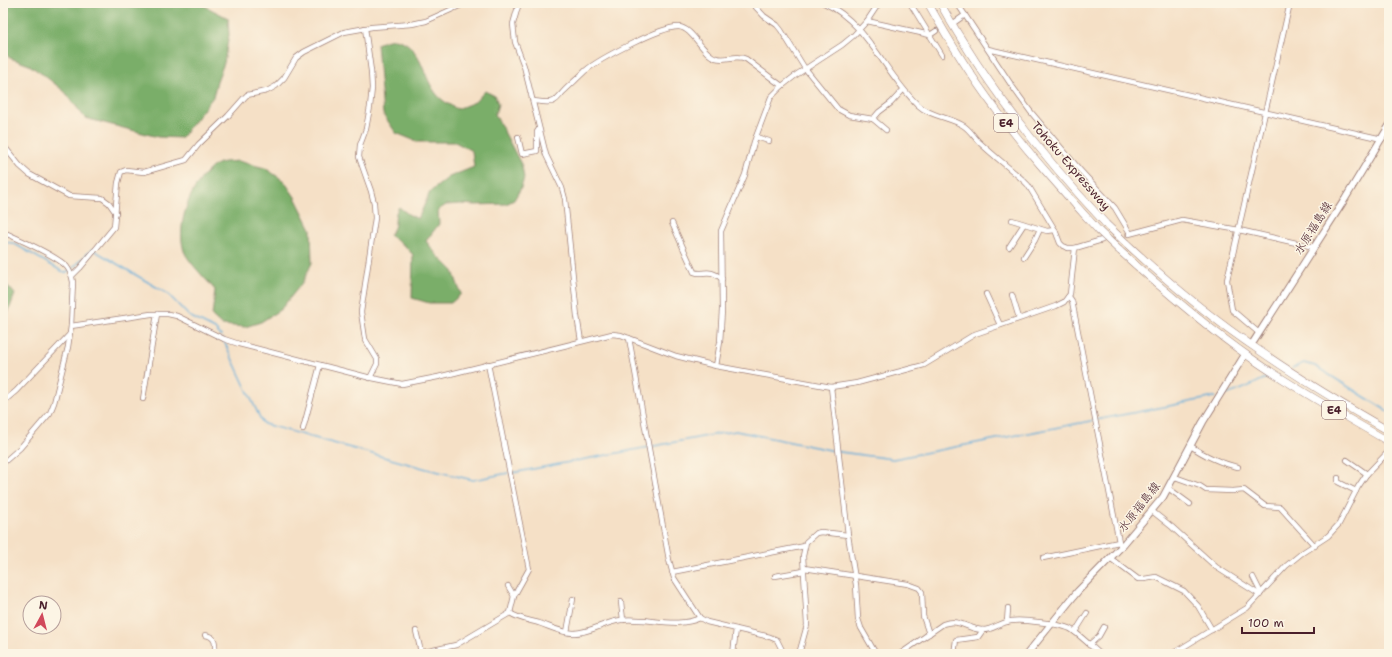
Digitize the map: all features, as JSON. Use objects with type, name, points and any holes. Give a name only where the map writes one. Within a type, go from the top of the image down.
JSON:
[{"type":"highway","name":"Tohoku Expressway","points":[[928,3],[968,69],[994,108],[1051,178],[1119,250],[1196,318],[1252,359],[1308,395],[1389,442]]},
{"type":"highway","name":"Tohoku Expressway","points":[[940,3],[974,60],[1004,102],[1059,172],[1106,224],[1151,266],[1198,305],[1260,351],[1389,431]]},
{"type":"main road","name":"水原福島線","points":[[1254,341],[1389,126]]},
{"type":"main road","name":"水原福島線","points":[[1027,654],[1078,591],[1110,558],[1120,544],[1152,512],[1168,488],[1203,422],[1244,356]]},
{"type":"street","points":[[72,276],[114,227],[118,183],[121,172],[126,170],[144,172],[186,160],[199,144],[247,95],[267,91],[276,86],[284,78],[292,63],[300,55],[344,32],[365,28],[412,24],[426,20],[466,3]]},
{"type":"street","points":[[519,3],[513,24],[514,42],[524,66],[546,155],[562,188],[565,199],[581,341]]},
{"type":"street","points":[[752,3],[764,16],[777,25],[806,69],[838,110],[850,115],[873,119],[886,130]]},
{"type":"street","points":[[824,3],[830,4],[860,29],[903,90],[919,106],[931,113],[964,126],[1028,185],[1063,246],[1075,248],[1102,240]]},
{"type":"street","points":[[716,366],[720,342],[722,310],[721,231],[745,175],[756,136],[771,97],[782,86],[842,45],[860,29],[879,3]]},
{"type":"street","points":[[910,3],[942,55]]},
{"type":"street","points":[[957,3],[992,57],[1030,111],[1079,169],[1115,208],[1130,234],[1182,220],[1239,230],[1314,247]]},
{"type":"street","points":[[1259,333],[1232,310],[1228,280],[1290,3]]},
{"type":"street","points":[[955,22],[965,15]]},
{"type":"street","points":[[867,21],[930,35],[936,31]]},
{"type":"street","points":[[533,101],[553,102],[586,71],[614,52],[647,37],[677,27],[685,29],[714,57],[729,58],[740,56],[746,58],[782,86]]},
{"type":"street","points":[[365,28],[372,88],[366,129],[360,145],[359,157],[371,191],[374,203],[375,218],[361,312],[365,339],[377,359],[377,364],[370,378]]},
{"type":"street","points":[[988,49],[1382,139]]},
{"type":"street","points":[[873,119],[903,90]]},
{"type":"street","points":[[518,137],[522,154],[537,151],[537,132],[539,128]]},
{"type":"street","points":[[756,136],[769,141]]},
{"type":"street","points":[[3,144],[13,158],[29,174],[68,196],[102,198],[109,203],[116,213]]},
{"type":"street","points":[[1012,220],[1047,231],[1055,230]]},
{"type":"street","points":[[672,223],[694,272],[710,272],[722,279]]},
{"type":"street","points":[[1009,247],[1024,224]]},
{"type":"street","points":[[1024,257],[1040,229]]},
{"type":"street","points":[[3,232],[55,258],[66,266],[72,276],[73,282],[71,326],[68,347],[56,396],[50,413],[20,448],[3,463]]},
{"type":"street","points":[[71,326],[157,314],[177,316],[224,339],[239,344],[320,366],[394,383],[409,383],[612,334],[621,335],[676,356],[716,366],[831,387],[857,383],[924,365],[969,337],[1064,302],[1070,294],[1075,248]]},
{"type":"street","points":[[986,294],[1000,325]]},
{"type":"street","points":[[1012,295],[1019,318]]},
{"type":"street","points":[[1043,558],[1120,544],[1072,301],[1068,297]]},
{"type":"street","points":[[143,399],[157,314]]},
{"type":"street","points":[[3,402],[16,391],[69,335]]},
{"type":"street","points":[[629,338],[674,578],[700,618],[707,622],[770,637],[777,640],[784,654]]},
{"type":"street","points":[[415,654],[456,645],[510,613],[514,596],[528,570],[528,562],[488,364]]},
{"type":"street","points":[[303,429],[320,366]]},
{"type":"street","points":[[831,387],[848,535],[855,576],[858,619],[861,628],[876,654]]},
{"type":"street","points":[[1191,446],[1196,450],[1228,465],[1238,467]]},
{"type":"street","points":[[1172,654],[1247,608],[1286,566],[1302,553],[1315,546],[1328,536],[1339,524],[1356,491],[1367,474],[1388,452]]},
{"type":"street","points":[[1347,460],[1367,474]]},
{"type":"street","points":[[1174,477],[1200,486],[1206,490],[1244,490],[1265,506],[1280,507],[1315,546]]},
{"type":"street","points":[[1338,478],[1338,482],[1356,491]]},
{"type":"street","points":[[1168,488],[1190,504]]},
{"type":"street","points":[[1152,512],[1172,527],[1216,567],[1260,594]]},
{"type":"street","points":[[799,654],[807,625],[803,556],[805,546],[811,537],[816,533],[821,532],[848,535]]},
{"type":"street","points":[[672,572],[805,546]]},
{"type":"street","points":[[1110,558],[1138,579],[1144,580],[1156,577],[1184,591],[1198,606],[1212,630]]},
{"type":"street","points":[[776,576],[804,570],[908,584],[919,588],[923,595],[923,616],[929,634]]},
{"type":"street","points":[[1252,577],[1260,594]]},
{"type":"street","points":[[508,586],[514,596]]},
{"type":"street","points":[[567,632],[573,599]]},
{"type":"street","points":[[621,602],[623,620]]},
{"type":"street","points":[[1007,622],[1008,608]]},
{"type":"street","points":[[510,613],[518,618],[574,633],[623,620],[686,622],[700,618]]},
{"type":"street","points":[[1075,632],[1087,613]]},
{"type":"street","points":[[900,654],[948,622],[964,624],[983,630],[1007,622],[1021,620],[1071,628],[1100,654]]},
{"type":"street","points":[[1090,645],[1099,636],[1104,627]]},
{"type":"street","points":[[734,654],[736,629]]},
{"type":"street","points":[[954,654],[956,640],[981,635],[983,630]]},
{"type":"street","points":[[416,631],[421,652]]},
{"type":"street","points":[[205,635],[213,638],[215,654]]},
{"type":"green space","points":[[3,3],[201,4],[228,18],[229,35],[224,63],[213,97],[181,138],[158,137],[85,118],[65,92],[29,65],[10,58],[3,52]]},
{"type":"green space","points":[[394,39],[403,41],[410,46],[415,52],[437,95],[442,100],[457,109],[475,102],[485,91],[495,96],[498,104],[495,114],[522,166],[524,178],[521,188],[514,200],[506,204],[446,205],[438,210],[439,224],[426,241],[436,254],[453,271],[461,294],[451,303],[429,303],[412,298],[413,255],[406,247],[389,235],[394,228],[396,214],[399,207],[418,219],[430,192],[449,177],[474,167],[472,151],[455,142],[418,142],[396,133],[383,114],[377,44]]},
{"type":"green space","points":[[238,161],[265,168],[284,181],[295,197],[311,229],[312,263],[302,283],[281,309],[261,322],[245,327],[222,325],[212,316],[215,290],[189,260],[184,251],[182,240],[184,216],[193,191],[200,180],[208,171],[219,163]]},
{"type":"green space","points":[[3,281],[15,294],[3,326]]},
{"type":"waterway","points":[[3,242],[13,243],[65,273],[73,268],[92,249],[168,294],[189,316],[215,329],[221,336]]},
{"type":"waterway","points":[[223,339],[264,424],[427,469],[473,480],[508,473]]},
{"type":"waterway","points":[[1292,368],[1304,363],[1315,366],[1389,412]]},
{"type":"waterway","points":[[1221,396],[1273,375]]},
{"type":"waterway","points":[[512,473],[736,431],[840,452],[893,459],[1215,397]]},
{"type":"tunnel","points":[[1106,239],[1129,234]]}]
